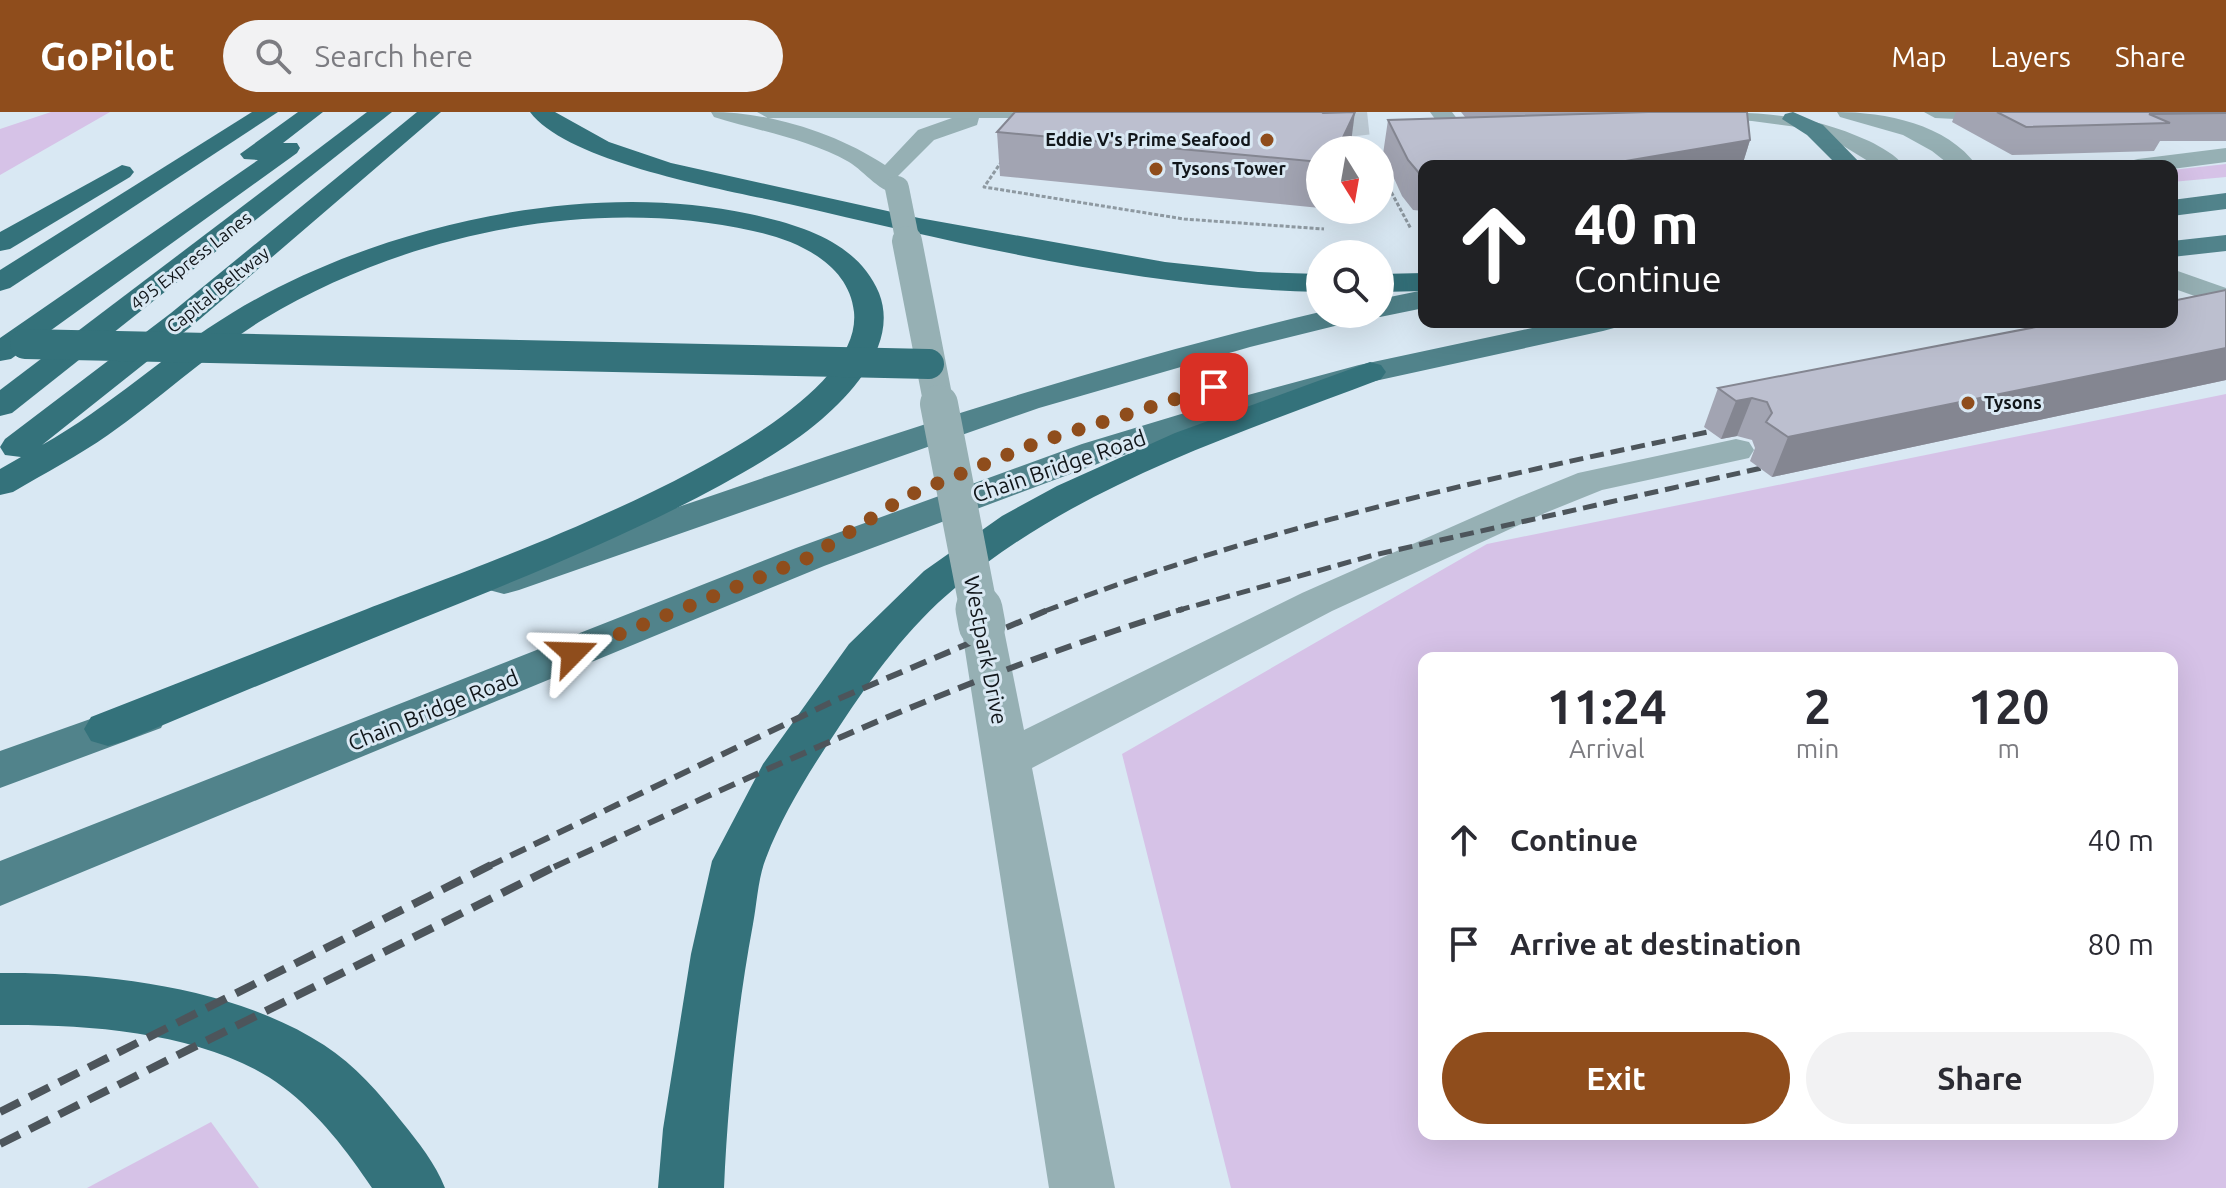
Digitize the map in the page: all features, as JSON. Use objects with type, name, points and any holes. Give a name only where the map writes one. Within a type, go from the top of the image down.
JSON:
[{"type":"highway","points":[[0,282],[267,112]]},
{"type":"highway","points":[[7,342],[312,112]]},
{"type":"highway","points":[[7,342],[96,287],[339,112]]},
{"type":"highway","name":"495 Express Lanes","points":[[0,406],[381,112]]},
{"type":"highway","name":"Capital Beltway","points":[[0,461],[182,319],[430,112]]},
{"type":"highway","points":[[541,112],[571,134],[612,153],[666,169],[985,239],[1144,268],[1228,278],[1306,282]]},
{"type":"highway","points":[[0,228],[136,163],[0,243]]},
{"type":"highway","points":[[0,484],[95,428],[238,323],[292,291],[355,263],[453,234],[581,213],[695,213],[756,222],[798,235],[826,249],[852,268],[863,287],[870,319],[868,336],[847,378],[807,415],[730,466],[665,500],[553,549],[108,729]]},
{"type":"highway","points":[[1394,283],[1418,282]]},
{"type":"highway","points":[[7,342],[929,364]]},
{"type":"highway","points":[[691,1188],[695,1129],[719,954],[738,861],[780,777],[865,654],[939,580],[1029,516],[1187,440],[1370,372]]},
{"type":"highway","points":[[0,999],[37,997],[141,1009],[240,1034],[302,1065],[360,1117],[412,1188]]},
{"type":"main road","points":[[1793,119],[1815,130],[1845,160]]},
{"type":"main road","points":[[2178,205],[2220,202]]},
{"type":"main road","points":[[2178,248],[2226,243]]},
{"type":"main road","points":[[1394,305],[1418,300]]},
{"type":"main road","points":[[0,770],[446,601],[978,416],[1257,334],[1306,323]]},
{"type":"main road","points":[[810,557],[905,497],[1036,443],[1163,401],[1291,365],[1465,328]]},
{"type":"main road","name":"Chain Bridge Road","points":[[0,884],[810,557],[1095,452],[1223,412],[1370,372],[1575,328]]},
{"type":"street","points":[[722,112],[832,144],[895,179],[910,149],[934,130],[963,121],[1017,113]]},
{"type":"street","points":[[768,112],[887,124],[1017,113],[1077,113],[1118,120]]},
{"type":"street","points":[[1441,112],[1465,143],[1518,138]]},
{"type":"street","points":[[1697,112],[1793,119],[1841,133],[1883,160]]},
{"type":"street","points":[[1848,112],[1896,126],[1962,160]]},
{"type":"street","points":[[1935,112],[2033,117]]},
{"type":"street","points":[[1044,113],[1045,141]]},
{"type":"street","points":[[1960,113],[1938,118],[1937,126],[1963,160]]},
{"type":"street","name":"Westpark Drive","points":[[887,124],[929,364],[1007,760],[1082,1188]]},
{"type":"street","points":[[2178,161],[2226,155]]},
{"type":"street","points":[[2178,280],[2226,298]]},
{"type":"street","points":[[1007,760],[1317,602],[1532,505],[1591,481],[1736,450]]},
{"type":"path","points":[[1005,156],[984,187],[1184,219],[1324,229]]},
{"type":"path","points":[[1394,197],[1411,229]]},
{"type":"shaded area","points":[[51,112],[110,112],[0,175],[0,129]]},
{"type":"shaded area","points":[[2226,164],[2226,177],[2178,181],[2178,169]]},
{"type":"shaded area","points":[[2226,394],[2226,1188],[1231,1188],[1122,754],[1487,544]]},
{"type":"shaded area","points":[[211,1122],[259,1188],[87,1188]]},
{"type":"building","points":[[1015,112],[1355,112],[1344,136],[1306,136],[1306,161],[997,132]]},
{"type":"building","points":[[1747,112],[1750,140],[1632,160],[1418,160],[1418,172],[1408,160],[1388,120]]},
{"type":"building","points":[[1997,112],[2226,113],[2149,114],[2170,123],[2026,127]]},
{"type":"building","points":[[2226,290],[2226,348],[1788,437],[1766,422],[1772,413],[1767,402],[1752,398],[1736,401],[1718,388],[2031,328],[2178,328],[2178,300]]},
{"type":"tunnel","points":[[1355,112],[1358,136]]},
{"type":"railway","points":[[1047,610],[1214,553],[1299,528],[1471,484],[1732,427]]},
{"type":"railway","points":[[1182,609],[1374,555],[1784,463]]},
{"type":"railway","points":[[554,867],[864,727],[1022,664],[1182,609]]},
{"type":"railway","points":[[1176,611],[1182,609]]},
{"type":"railway","points":[[488,867],[838,699],[1047,610]]},
{"type":"railway","points":[[554,867],[558,865]]},
{"type":"railway","points":[[0,1112],[488,867]]},
{"type":"railway","points":[[0,1144],[554,867]]},
{"type":"place","name":"Eddie V's Prime Seafood","points":[[1267,140]]},
{"type":"place","name":"Tysons Tower","points":[[1156,169]]},
{"type":"place","name":"Tysons","points":[[1968,403]]},
{"type":"route","points":[[573,653],[810,557],[905,497],[931,486],[1036,443],[1214,387]]}]
